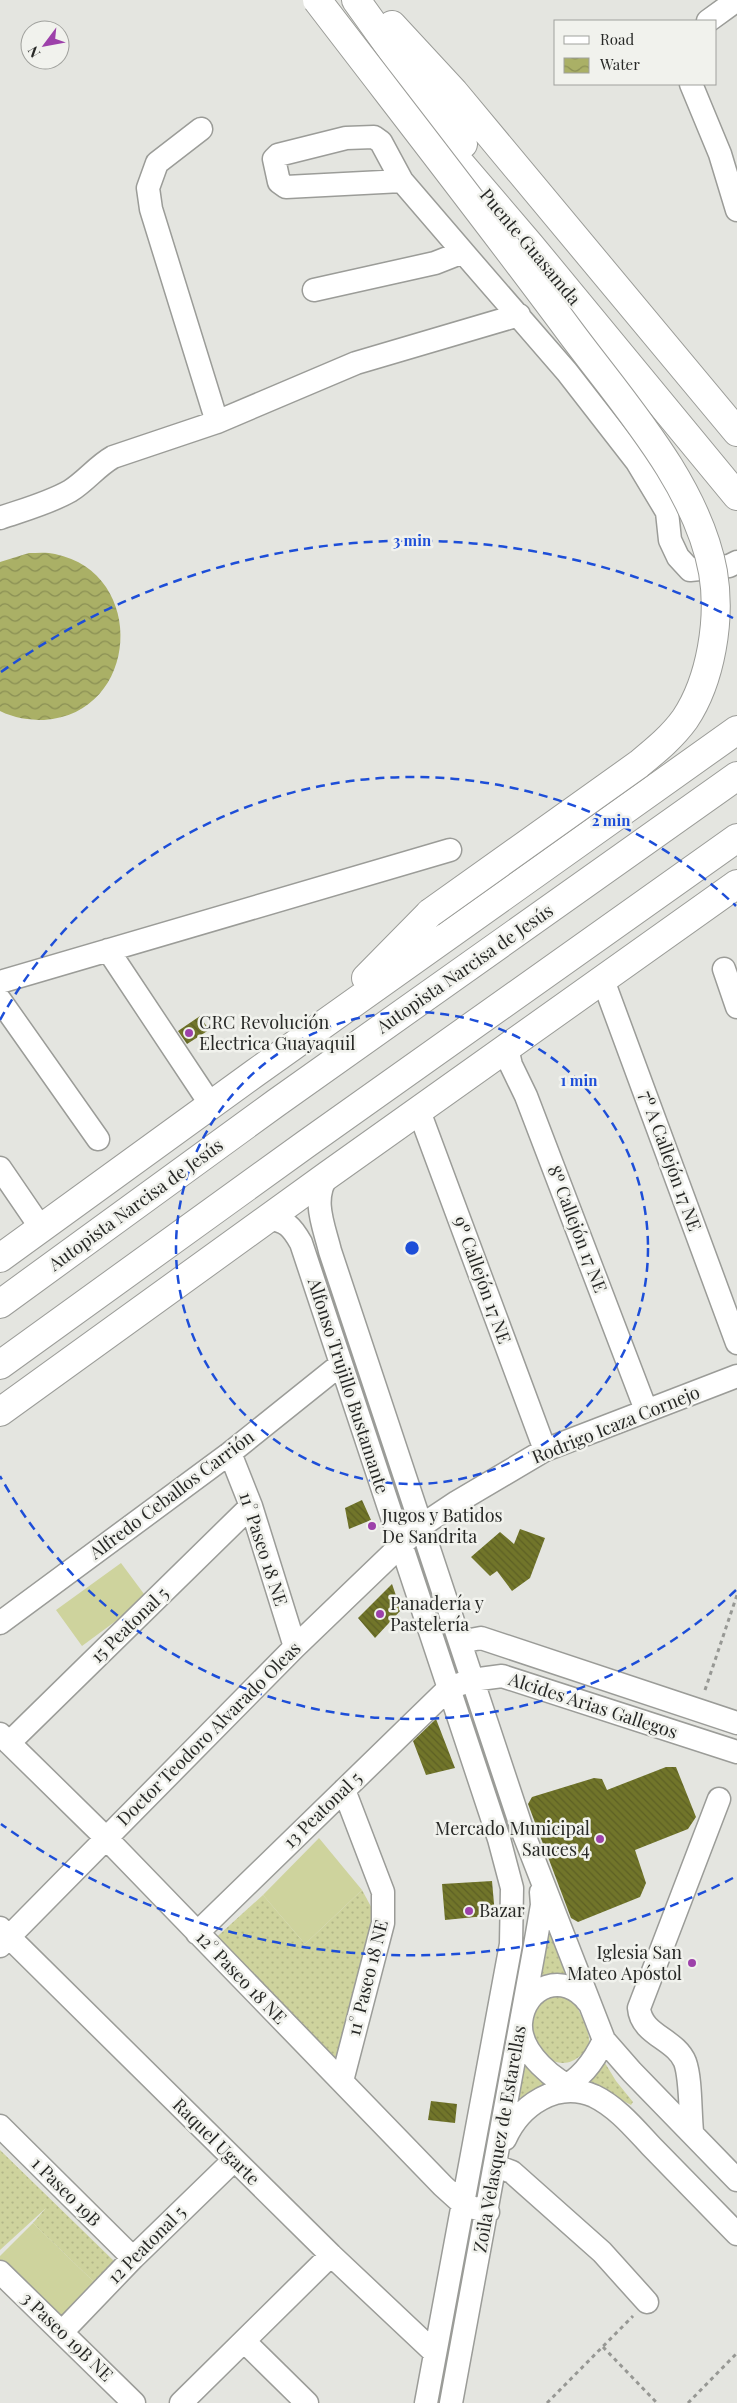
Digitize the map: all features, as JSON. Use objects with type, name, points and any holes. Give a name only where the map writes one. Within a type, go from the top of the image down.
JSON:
[{"type":"main road","name":"Puente Guasamda","points":[[318,0],[530,245],[737,496]]},
{"type":"main road","points":[[316,1029],[430,913],[640,764],[665,743],[694,704],[707,666],[714,618],[713,573],[697,518],[681,487],[659,452],[518,262],[318,0]]},
{"type":"main road","name":"Puente Guasamda","points":[[356,0],[434,109],[737,478]]},
{"type":"main road","points":[[368,0],[454,92],[737,432]]},
{"type":"main road","name":"Autopista Narcisa de Jesús","points":[[0,1258],[316,1029],[737,730]]},
{"type":"main road","name":"Autopista Narcisa de Jesús","points":[[0,1304],[276,1103],[737,776]]},
{"type":"main road","points":[[0,1365],[306,1144],[737,838]]},
{"type":"main road","points":[[0,1412],[328,1175],[737,884]]},
{"type":"street","points":[[709,20],[737,0]]},
{"type":"street","points":[[692,85],[729,148],[737,210]]},
{"type":"street","points":[[201,129],[157,163],[148,188],[151,209],[217,422]]},
{"type":"street","points":[[402,181],[286,187],[279,182],[274,159],[278,155],[346,138],[374,136],[381,142],[402,181],[567,372],[637,462],[655,489],[667,512],[670,540],[678,558],[690,570],[729,566],[737,562]]},
{"type":"street","points":[[314,290],[435,263],[463,252]]},
{"type":"street","points":[[0,518],[68,492],[87,480],[101,464],[113,457],[217,422],[356,362],[519,315]]},
{"type":"street","points":[[0,982],[450,850]]},
{"type":"street","points":[[108,950],[210,1105]]},
{"type":"street","points":[[724,969],[737,1007]]},
{"type":"street","name":"7º A Callejón 17 NE","points":[[603,980],[737,1343]]},
{"type":"street","points":[[0,1000],[98,1139]]},
{"type":"street","name":"8º Callejón 17 NE","points":[[507,1048],[511,1065],[526,1096],[646,1410]]},
{"type":"street","name":"9º Callejón 17 NE","points":[[419,1111],[545,1450]]},
{"type":"street","points":[[0,1168],[41,1228]]},
{"type":"street","name":"Alfonso Trujillo Bustamante","points":[[328,1175],[322,1184],[319,1204],[330,1251],[538,1874]]},
{"type":"street","name":"Alfonso Trujillo Bustamante","points":[[268,1219],[287,1222],[301,1243],[508,1869],[513,1910],[511,1944]]},
{"type":"street","name":"Alfredo Ceballos Carrión","points":[[0,1623],[230,1453],[341,1364]]},
{"type":"street","name":"Rodrigo Icaza Cornejo","points":[[421,1526],[457,1502],[545,1450],[737,1376]]},
{"type":"street","name":"11° Paseo 18 NE","points":[[230,1453],[251,1506],[295,1647]]},
{"type":"street","name":"15 Peatonal 5","points":[[5,1738],[251,1506]]},
{"type":"street","name":"Doctor Teodoro Alvarado Oleas","points":[[3,1937],[106,1838],[295,1647],[421,1526]]},
{"type":"street","name":"Alcides Arias Gallegos","points":[[460,1642],[481,1638],[737,1723]]},
{"type":"street","name":"Alcides Arias Gallegos","points":[[449,1688],[472,1680],[502,1676],[737,1752]]},
{"type":"street","name":"13 Peatonal 5","points":[[197,1933],[449,1688]]},
{"type":"street","name":"12° Paseo 18 NE","points":[[5,1738],[106,1838],[464,2205],[488,2212]]},
{"type":"street","name":"11° Paseo 18 NE","points":[[342,2082],[383,1923],[384,1909],[383,1892],[344,1790]]},
{"type":"street","points":[[692,2131],[685,2063],[679,2052],[648,2027],[640,2017],[640,2008],[719,1798]]},
{"type":"street","points":[[538,1874],[604,2040],[632,2072],[692,2131],[737,2180]]},
{"type":"street","name":"Zoila Velasquez de Estarellas","points":[[451,2403],[498,2159],[542,1905],[538,1874]]},
{"type":"street","name":"Raquel Ugarte","points":[[3,1937],[331,2255],[435,2353]]},
{"type":"street","name":"Zoila Velasquez de Estarellas","points":[[426,2403],[511,1944]]},
{"type":"street","points":[[588,2002],[578,1990],[563,1984],[547,1986],[534,1994],[529,2000],[521,2024],[531,2053],[565,2091],[606,2103],[737,2234]]},
{"type":"street","points":[[604,2040],[585,2071],[565,2091],[523,2111],[515,2120],[498,2159],[602,2252],[647,2302]]},
{"type":"street","name":"1 Paseo 19B","points":[[0,2126],[133,2258]]},
{"type":"street","name":"12 Peatonal 5","points":[[62,2332],[133,2258],[234,2160]]},
{"type":"street","points":[[181,2403],[331,2255]]},
{"type":"street","name":"3 Paseo 19B NE","points":[[0,2272],[134,2403]]},
{"type":"street","points":[[244,2341],[307,2403]]},
{"type":"path","points":[[698,1710],[737,1595]]},
{"type":"path","points":[[547,2403],[647,2302]]},
{"type":"path","points":[[602,2347],[656,2403]]},
{"type":"path","points":[[688,2403],[737,2353]]},
{"type":"shaded area","points":[[121,1563],[147,1598],[82,1646],[56,1610]]},
{"type":"shaded area","points":[[319,1838],[362,1890],[305,1944],[263,1895]]},
{"type":"shaded area","points":[[362,1890],[375,1914],[338,2070],[209,1944],[263,1895],[305,1944]]},
{"type":"shaded area","points":[[547,1935],[554,1935],[569,1976],[554,1974],[539,1981]]},
{"type":"shaded area","points":[[553,1996],[574,1999],[588,2033],[589,2043],[586,2049],[581,2055],[569,2062],[556,2062],[545,2056],[536,2045],[531,2033],[532,2019],[539,2006]]},
{"type":"shaded area","points":[[526,2062],[549,2084],[521,2098],[518,2096]]},
{"type":"shaded area","points":[[605,2063],[616,2081],[633,2102],[631,2105],[586,2082]]},
{"type":"shaded area","points":[[0,2150],[117,2264],[95,2283],[33,2223],[46,2208],[0,2250]]},
{"type":"shaded area","points":[[33,2223],[95,2283],[56,2321],[0,2266],[0,2256]]},
{"type":"water","points":[[29,553],[55,554],[85,566],[106,587],[118,613],[120,642],[114,670],[99,694],[76,712],[44,720],[22,718],[0,711],[0,562]]},
{"type":"building","name":"CRC Revolución Electrica Guayaquil","points":[[200,1016],[209,1030],[187,1044],[178,1031]]},
{"type":"building","points":[[362,1500],[371,1520],[349,1529],[345,1508]]},
{"type":"building","points":[[520,1529],[545,1538],[530,1578],[512,1591],[497,1571],[490,1576],[471,1557],[500,1532],[514,1544]]},
{"type":"building","name":"Panadería y Pastelería","points":[[392,1584],[401,1610],[375,1638],[358,1618]]},
{"type":"building","points":[[436,1719],[455,1768],[426,1775],[413,1741]]},
{"type":"building","name":"Mercado Municipal Sauces 4","points":[[666,1767],[676,1767],[696,1817],[688,1829],[635,1850],[646,1883],[640,1897],[578,1922],[571,1918],[528,1804],[532,1797],[594,1778],[602,1779],[607,1790]]},
{"type":"building","points":[[492,1881],[495,1915],[445,1920],[442,1884]]},
{"type":"building","points":[[431,2101],[457,2104],[455,2123],[428,2120]]},
{"type":"place","name":"CRC Revolución Electrica Guayaquil","points":[[189,1033]]},
{"type":"place","name":"Jugos y Batidos De Sandrita","points":[[372,1526]]},
{"type":"place","name":"Panadería y Pastelería","points":[[380,1614]]},
{"type":"place","name":"Mercado Municipal Sauces 4","points":[[600,1839]]},
{"type":"place","name":"Bazar","points":[[469,1911]]},
{"type":"place","name":"Iglesia San Mateo Apóstol","points":[[692,1963]]}]
